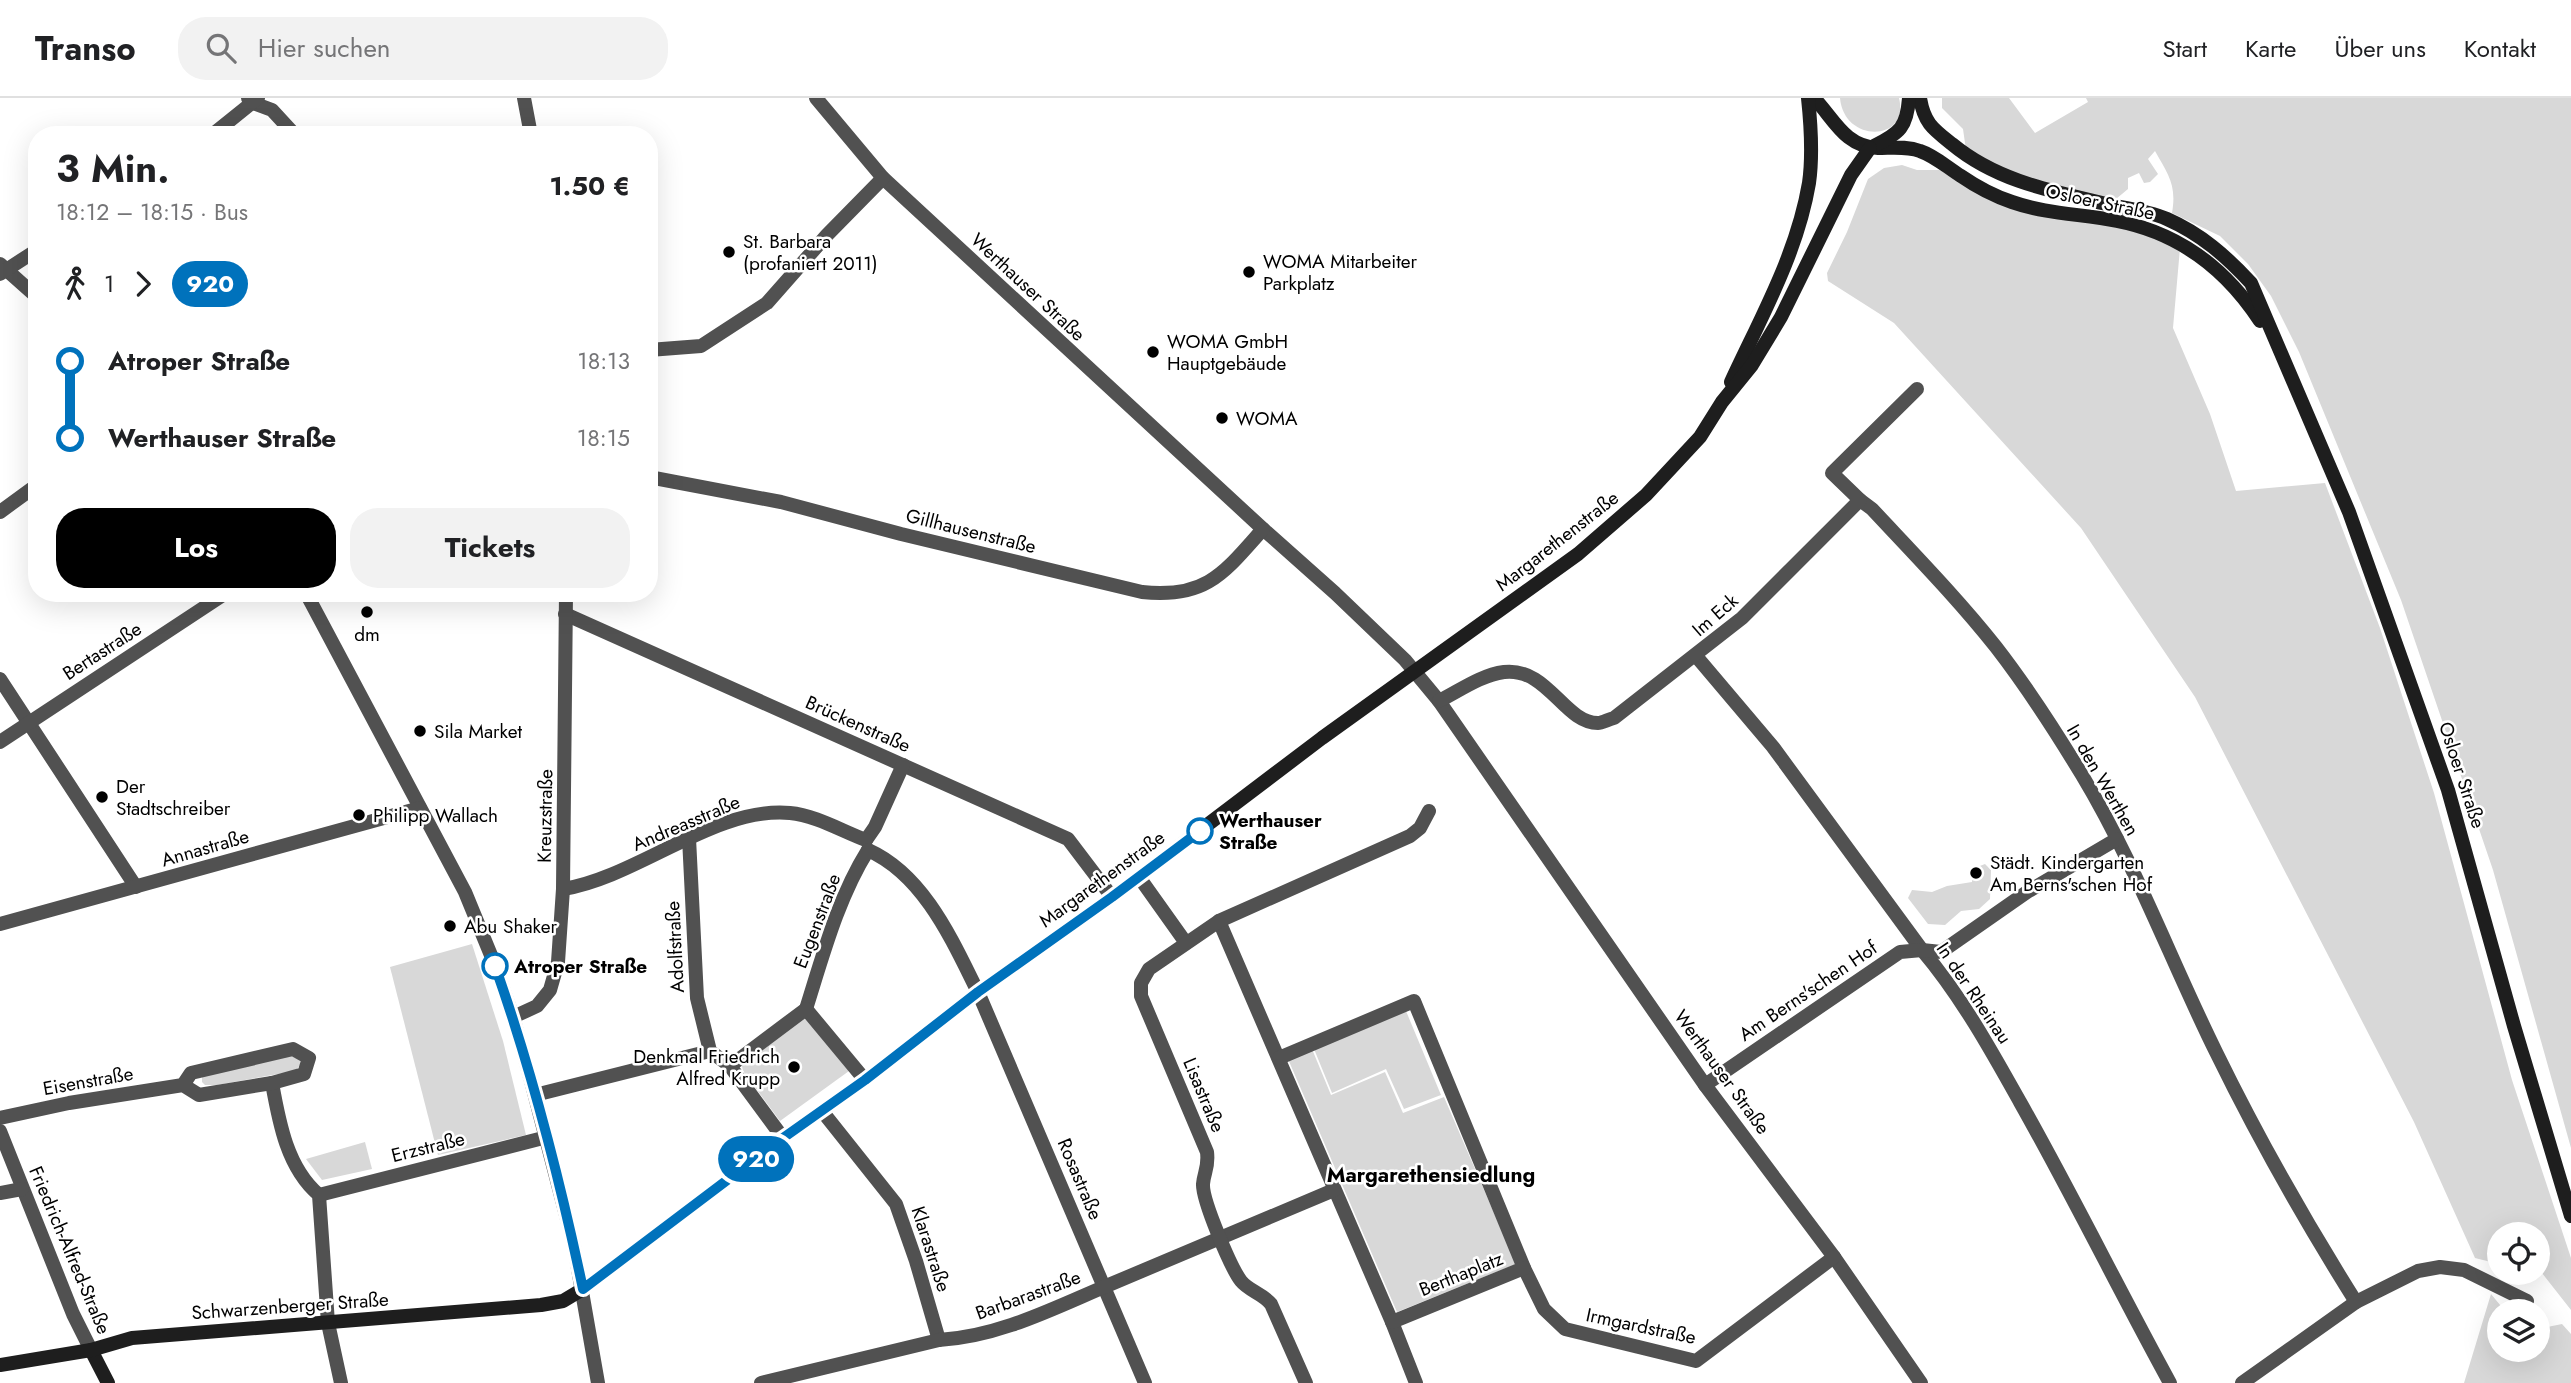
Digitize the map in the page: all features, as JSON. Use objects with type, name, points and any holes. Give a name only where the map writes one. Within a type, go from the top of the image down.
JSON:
[{"type":"main road","name":"Margarethenstraße","points":[[1723,402],[1790,257],[1801,220],[1811,158],[1808,98]]},
{"type":"main road","points":[[1814,98],[1837,128],[1849,138],[1870,148],[1892,137],[1904,125],[1909,98]]},
{"type":"main road","points":[[1826,98],[1828,115]]},
{"type":"main road","name":"Osloer Straße","points":[[1920,98],[1928,125],[1982,165],[2011,179],[2056,194],[2165,218],[2205,239],[2251,283],[2349,512],[2448,790],[2571,1216]]},
{"type":"main road","name":"Margarethenstraße","points":[[583,1289],[783,1138],[865,1080],[978,992],[1139,877],[1305,750],[1578,554],[1646,495],[1700,437],[1752,365],[1781,317],[1851,175],[1870,148]]},
{"type":"main road","name":"Osloer Straße","points":[[1870,148],[1907,148],[1921,151],[1989,193],[2015,203],[2047,211],[2118,221],[2180,243],[2226,277],[2248,302],[2284,357]]},
{"type":"main road","name":"Schwarzenberger Straße","points":[[0,1365],[91,1350],[132,1338],[541,1305],[563,1301],[583,1289]]},
{"type":"main road","name":"Friedrich-Alfred-Straße","points":[[91,1350],[108,1383]]},
{"type":"street","points":[[524,98],[529,126]]},
{"type":"street","name":"Werthauser Straße","points":[[816,98],[883,178],[1263,530],[1335,593],[1416,671],[1705,1085],[1834,1257],[1921,1383]]},
{"type":"street","points":[[223,126],[253,100],[272,110],[287,126]]},
{"type":"street","points":[[658,349],[701,345],[767,303],[827,235],[883,178]]},
{"type":"street","points":[[28,255],[2,269],[28,291]]},
{"type":"street","points":[[1860,500],[1832,473],[1917,389]]},
{"type":"street","name":"Gillhausenstraße","points":[[658,479],[781,502],[928,541],[1142,592],[1168,595],[1192,591],[1228,569],[1263,530]]},
{"type":"street","points":[[0,512],[28,492]]},
{"type":"street","name":"Im Eck","points":[[1439,701],[1485,677],[1505,672],[1526,673],[1580,717],[1598,723],[1614,718],[1742,618],[1860,500]]},
{"type":"street","name":"In den Werthen","points":[[1860,500],[1872,509],[1942,584],[1996,648],[2082,776],[2117,839],[2211,1042],[2259,1137],[2308,1225],[2356,1302]]},
{"type":"street","name":"Bertastraße","points":[[0,742],[212,602]]},
{"type":"street","points":[[311,602],[465,892],[485,936],[513,1017],[547,1138],[583,1289],[598,1383]]},
{"type":"street","name":"Kreuzstraße","points":[[513,1017],[537,1006],[551,990],[558,962],[563,889],[566,602]]},
{"type":"street","name":"Brückenstraße","points":[[565,614],[1068,839],[1112,897]]},
{"type":"street","name":"In der Rheinau","points":[[1696,656],[1773,747],[1922,950],[1945,977],[2000,1066],[2057,1167],[2120,1292],[2170,1383]]},
{"type":"street","points":[[0,680],[136,887]]},
{"type":"street","name":"Eugenstraße","points":[[806,1009],[829,935],[903,765]]},
{"type":"street","name":"Annastraße","points":[[0,925],[420,808]]},
{"type":"street","name":"Lisastraße","points":[[1306,1383],[1271,1304],[1263,1294],[1244,1285],[1236,1275],[1220,1238],[1203,1184],[1209,1166],[1208,1152],[1141,996],[1141,983],[1149,969],[1219,921],[1410,836],[1420,828],[1429,811]]},
{"type":"street","name":"Andreasstraße","points":[[563,889],[587,885],[689,838],[747,816],[792,813],[867,845],[899,869],[915,886],[950,937],[978,992]]},
{"type":"street","name":"Adolfstraße","points":[[689,838],[697,999],[710,1052]]},
{"type":"street","name":"Am Berns'schen Hof","points":[[1705,1085],[1900,952],[1922,950],[1941,953],[2027,892],[2117,839]]},
{"type":"street","points":[[1139,877],[1186,943]]},
{"type":"street","points":[[1219,921],[1416,1383]]},
{"type":"street","name":"Rosastraße","points":[[978,992],[1145,1383]]},
{"type":"street","name":"Berthaplatz","points":[[1279,1058],[1413,1001],[1524,1268],[1392,1322]]},
{"type":"street","points":[[730,1066],[806,1009],[865,1080]]},
{"type":"street","name":"Eisenstraße","points":[[0,1118],[69,1103],[183,1085],[199,1095],[272,1083],[304,1074],[309,1058],[293,1049],[254,1056],[191,1073],[183,1085]]},
{"type":"street","points":[[535,1095],[710,1052],[730,1066],[783,1138]]},
{"type":"street","points":[[272,1083],[282,1132],[295,1165],[319,1195],[328,1323],[341,1383]]},
{"type":"street","name":"Klarastraße","points":[[822,1111],[896,1203],[939,1340]]},
{"type":"street","name":"Friedrich-Alfred-Straße","points":[[0,1131],[73,1314],[91,1350]]},
{"type":"street","name":"Erzstraße","points":[[319,1195],[547,1138]]},
{"type":"street","points":[[0,1193],[22,1189]]},
{"type":"street","name":"Barbarastraße","points":[[761,1383],[939,1340],[962,1339],[1057,1309],[1105,1286],[1334,1190]]},
{"type":"street","name":"Irmgardstraße","points":[[1524,1268],[1544,1309],[1565,1329],[1696,1361],[1834,1257]]},
{"type":"street","points":[[2242,1383],[2356,1302],[2418,1271],[2440,1267],[2464,1270],[2523,1299]]},
{"type":"shaded area","points":[[1840,98],[1899,98],[1900,113],[1895,123],[1886,129],[1875,132],[1863,130],[1852,124],[1844,113]]},
{"type":"shaded area","points":[[1942,98],[2009,98],[2035,133],[2088,102],[2086,98],[2571,98],[2571,1148],[2493,870],[2401,600],[2299,352],[2271,296],[2248,264],[2220,236],[2172,213],[2172,187],[2155,151],[2148,159],[2158,174],[2150,182],[2144,183],[2139,173],[2128,178],[2128,189],[2116,199],[2088,195],[2011,174],[1966,150],[1963,129],[1942,108]]},
{"type":"shaded area","points":[[1902,165],[1917,170],[1940,170],[1986,198],[2118,225],[2180,248],[2173,328],[2210,414],[2236,491],[2325,483],[2380,628],[2434,793],[2512,1080],[2571,1258],[2571,1310],[2550,1283],[2550,1222],[2487,1222],[2487,1261],[2475,1258],[2414,1122],[2195,697],[2081,528],[1894,323],[1828,281],[1827,273],[1868,179],[1884,168]]},
{"type":"shaded area","points":[[1985,864],[1991,870],[1990,899],[1979,909],[1961,911],[1945,925],[1928,924],[1908,898],[1912,890],[1932,892],[1947,886],[1972,882],[1972,869]]},
{"type":"shaded area","points":[[472,944],[503,1041],[526,1135],[438,1155],[390,967]]},
{"type":"shaded area","points":[[1406,1011],[1441,1095],[1404,1109],[1386,1069],[1332,1093],[1314,1049]]},
{"type":"shaded area","points":[[805,1017],[849,1071],[780,1121],[742,1066]]},
{"type":"shaded area","points":[[1312,1049],[1331,1095],[1385,1072],[1403,1113],[1444,1097],[1516,1264],[1397,1312],[1288,1059]]},
{"type":"shaded area","points":[[289,1055],[300,1059],[301,1064],[295,1071],[217,1085],[205,1085],[202,1082],[202,1074]]},
{"type":"shaded area","points":[[365,1142],[372,1169],[322,1180],[306,1159]]},
{"type":"shaded area","points":[[2487,1307],[2487,1362],[2550,1362],[2550,1326],[2562,1324],[2571,1334],[2571,1383],[2464,1383]]},
{"type":"bus line","name":"920","points":[[495,966],[513,1017],[547,1138],[583,1289],[783,1138],[865,1080],[978,992],[1200,831]]},
{"type":"place","name":"St. Barbara (profaniert 2011)","points":[[729,252]]},
{"type":"place","name":"WOMA Mitarbeiter Parkplatz","points":[[1249,272]]},
{"type":"place","name":"WOMA GmbH Hauptgebäude","points":[[1153,352]]},
{"type":"place","name":"WOMA","points":[[1222,418]]},
{"type":"place","name":"dm","points":[[367,612]]},
{"type":"place","name":"Sila Market","points":[[420,731]]},
{"type":"place","name":"Der Stadtschreiber","points":[[102,797]]},
{"type":"place","name":"Philipp Wallach","points":[[359,815]]},
{"type":"place","name":"Werthauser Straße","points":[[1200,831]]},
{"type":"place","name":"Städt. Kindergarten Am Berns'schen Hof","points":[[1976,873]]},
{"type":"place","name":"Abu Shaker","points":[[450,926]]},
{"type":"place","name":"Atroper Straße","points":[[495,966]]},
{"type":"place","name":"Denkmal Friedrich Alfred Krupp","points":[[794,1067]]},
{"type":"district","name":"Margarethensiedlung","points":[[1431,1175]]}]
